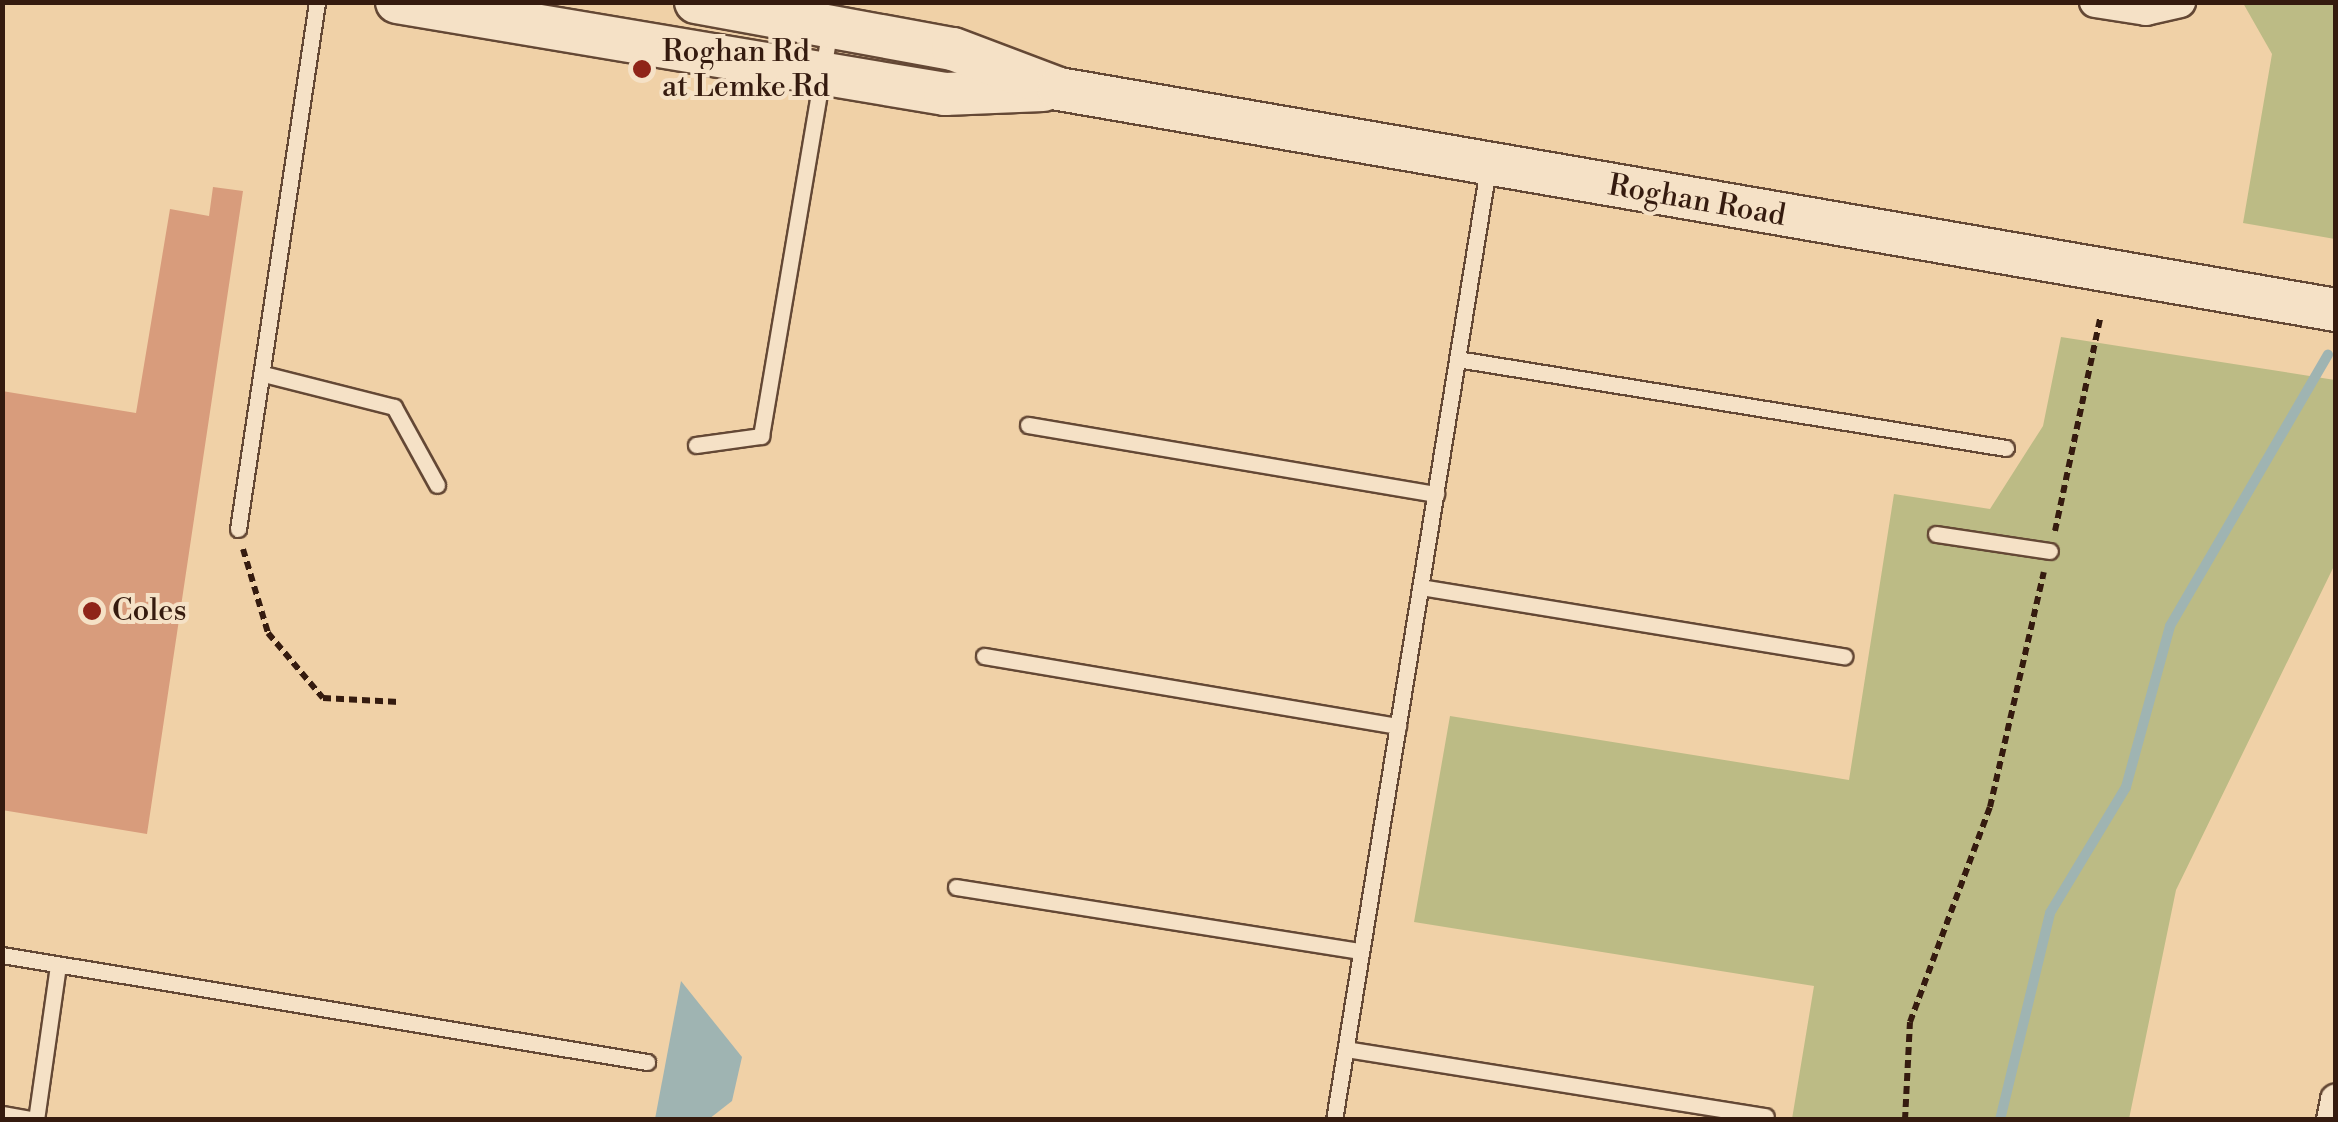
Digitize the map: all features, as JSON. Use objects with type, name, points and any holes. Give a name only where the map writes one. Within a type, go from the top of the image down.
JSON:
[{"type":"main road","name":"Roghan Road","points":[[397,2],[473,9],[944,94],[1059,89]]},
{"type":"main road","name":"Roghan Road","points":[[696,2],[954,49],[1059,89],[2336,310]]},
{"type":"street","points":[[2095,2],[2146,10],[2180,2]]},
{"type":"street","points":[[2332,1120],[2336,1099]]},
{"type":"lane","points":[[238,529],[317,2]]},
{"type":"lane","points":[[696,445],[761,436],[831,26]]},
{"type":"lane","points":[[1334,1120],[1489,164]]},
{"type":"lane","points":[[1457,359],[2006,448]]},
{"type":"lane","points":[[264,374],[394,407],[437,485]]},
{"type":"lane","points":[[1028,425],[1436,494]]},
{"type":"lane","points":[[1936,534],[2050,551]]},
{"type":"lane","points":[[1420,586],[1844,656]]},
{"type":"lane","points":[[984,656],[1398,726]]},
{"type":"lane","points":[[956,888],[1361,951]]},
{"type":"lane","points":[[2,955],[647,1062]]},
{"type":"lane","points":[[2,1114],[36,1120],[58,965]]},
{"type":"lane","points":[[1346,1049],[1766,1116]]},
{"type":"path","points":[[1905,1120],[1910,1022],[1990,807],[2100,318]]},
{"type":"path","points":[[238,529],[268,633],[324,698],[399,702]]},
{"type":"shaded area","points":[[2243,3],[2335,3],[2335,239],[2243,223],[2272,54]]},
{"type":"shaded area","points":[[2061,337],[2335,380],[2335,564],[2176,890],[2129,1119],[1792,1119],[1814,986],[1414,922],[1450,716],[1849,780],[1894,494],[1990,509],[2043,426]]},
{"type":"shaded area","points":[[681,981],[742,1057],[732,1101],[709,1119],[655,1119]]},
{"type":"building","name":"Coles","points":[[213,187],[243,191],[147,834],[2,810],[2,391],[136,413],[170,209],[209,216]]},
{"type":"waterway","points":[[2000,1120],[2050,913],[2126,787],[2170,626],[2328,355]]},
{"type":"place","name":"Roghan Rd at Lemke Rd","points":[[642,69]]},
{"type":"place","name":"Coles","points":[[92,611]]}]
